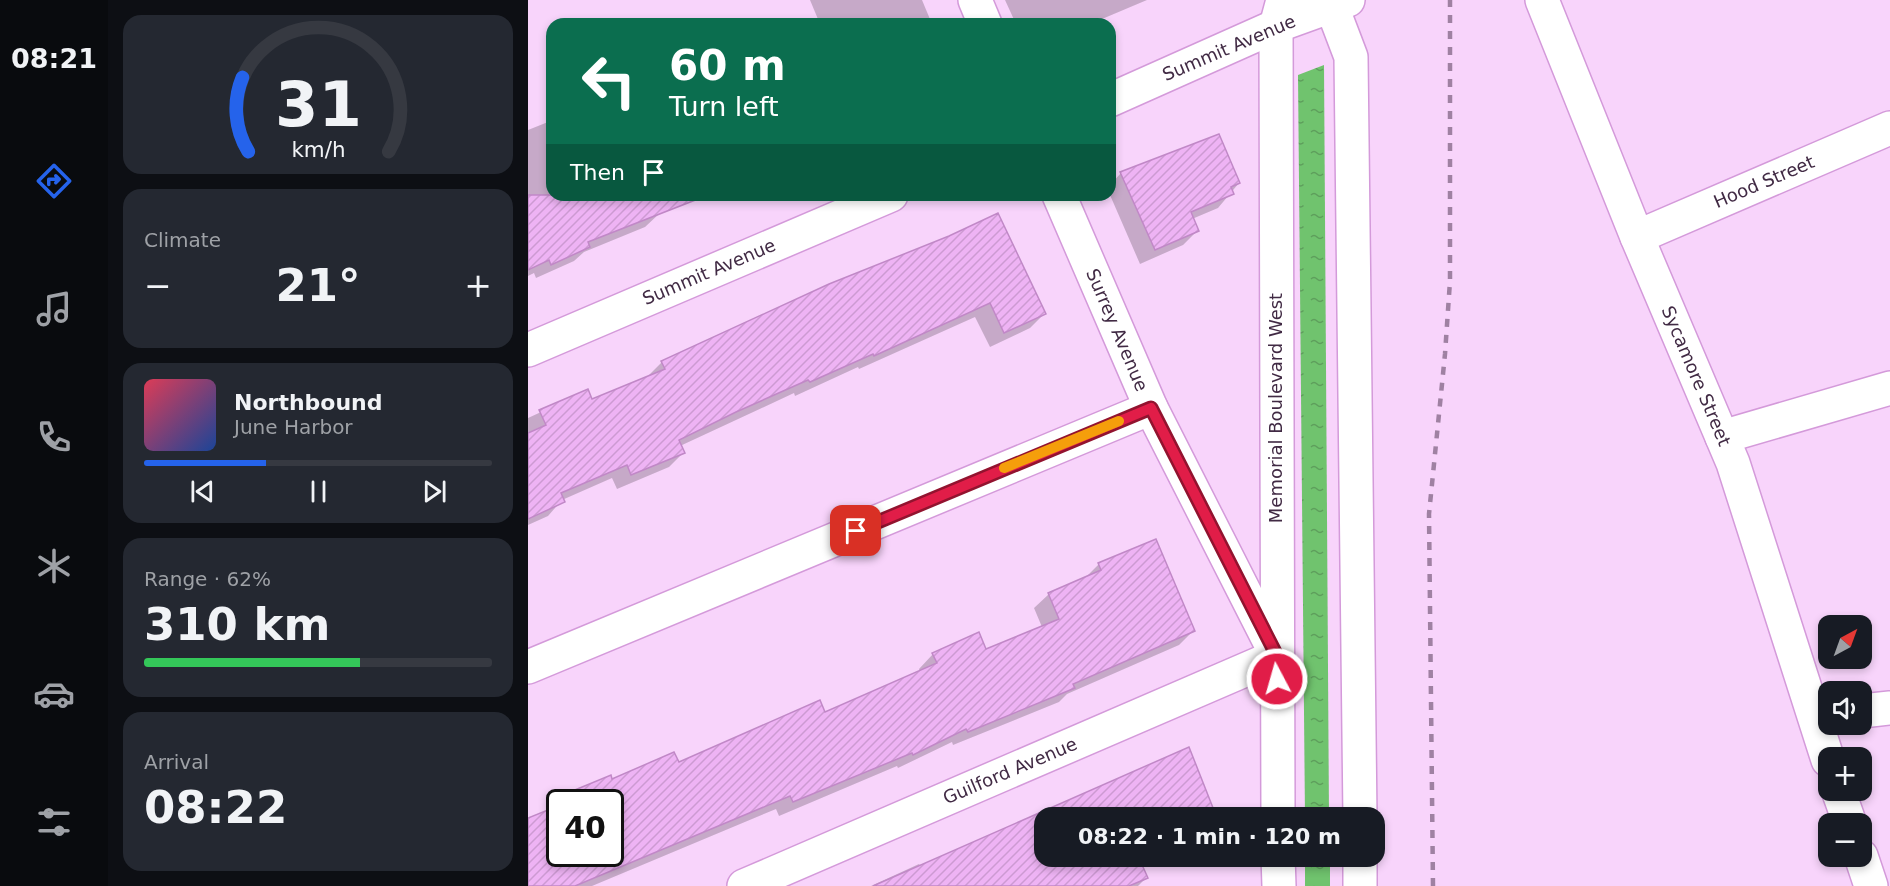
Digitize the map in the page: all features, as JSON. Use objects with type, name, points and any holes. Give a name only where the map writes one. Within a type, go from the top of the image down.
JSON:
[{"type":"street","points":[[975,0],[982,18]]},
{"type":"street","name":"Sycamore Street","points":[[1542,0],[1637,237],[1722,437],[1818,708]]},
{"type":"street","points":[[1340,4],[1351,57],[1360,807]]},
{"type":"street","name":"Summit Avenue","points":[[1116,97],[1280,13],[1340,4]]},
{"type":"street","name":"Memorial Boulevard West","points":[[1278,807],[1280,13]]},
{"type":"street","name":"Hood Street","points":[[1637,237],[1890,128]]},
{"type":"street","name":"Summit Avenue","points":[[528,350],[877,201]]},
{"type":"street","name":"Surrey Avenue","points":[[1062,201],[1151,408],[1277,656]]},
{"type":"street","points":[[1722,437],[1890,388]]},
{"type":"street","points":[[528,667],[1151,408]]},
{"type":"street","name":"Guilford Avenue","points":[[744,886],[1277,656]]},
{"type":"street","points":[[1872,710],[1890,708]]},
{"type":"street","points":[[1278,867],[1278,886]]},
{"type":"street","points":[[1360,867],[1360,886]]},
{"type":"street","points":[[1865,867],[1871,886]]},
{"type":"water","points":[[1324,65],[1329,807],[1305,807],[1298,75]]},
{"type":"water","points":[[1305,867],[1330,867],[1330,886],[1305,886]]},
{"type":"building","points":[[1219,134],[1240,183],[1231,187],[1234,194],[1191,212],[1199,231],[1155,250],[1120,172]]},
{"type":"building","points":[[528,195],[546,195],[546,201],[693,201],[588,242],[590,247],[551,265],[549,260],[528,270]]},
{"type":"building","points":[[998,213],[1046,314],[1004,333],[990,303],[874,356],[873,354],[810,382],[808,380],[679,440],[685,453],[631,475],[627,465],[561,493],[565,502],[528,519],[528,433],[546,425],[539,410],[588,389],[592,399],[665,369],[661,361],[829,284],[949,236]]},
{"type":"building","points":[[1156,539],[1195,631],[1073,684],[1075,688],[968,732],[966,729],[913,755],[912,753],[793,802],[790,796],[624,865],[624,789],[577,789],[611,775],[612,779],[674,752],[679,762],[820,700],[825,712],[937,663],[932,653],[979,632],[986,649],[1059,619],[1048,593],[1101,570],[1098,563]]},
{"type":"building","points":[[1189,747],[1213,807],[1053,807]]},
{"type":"building","points":[[546,811],[546,867],[620,867],[575,886],[528,886],[528,818]]},
{"type":"building","points":[[1034,815],[1034,867],[1143,867],[1148,878],[1129,886],[873,886]]},
{"type":"railway","points":[[1433,886],[1429,514],[1450,281],[1450,0]]},
{"type":"slow traffic","points":[[1004,468],[1119,421]]},
{"type":"route","points":[[856,531],[1151,408],[1277,656],[1277,679]]}]
